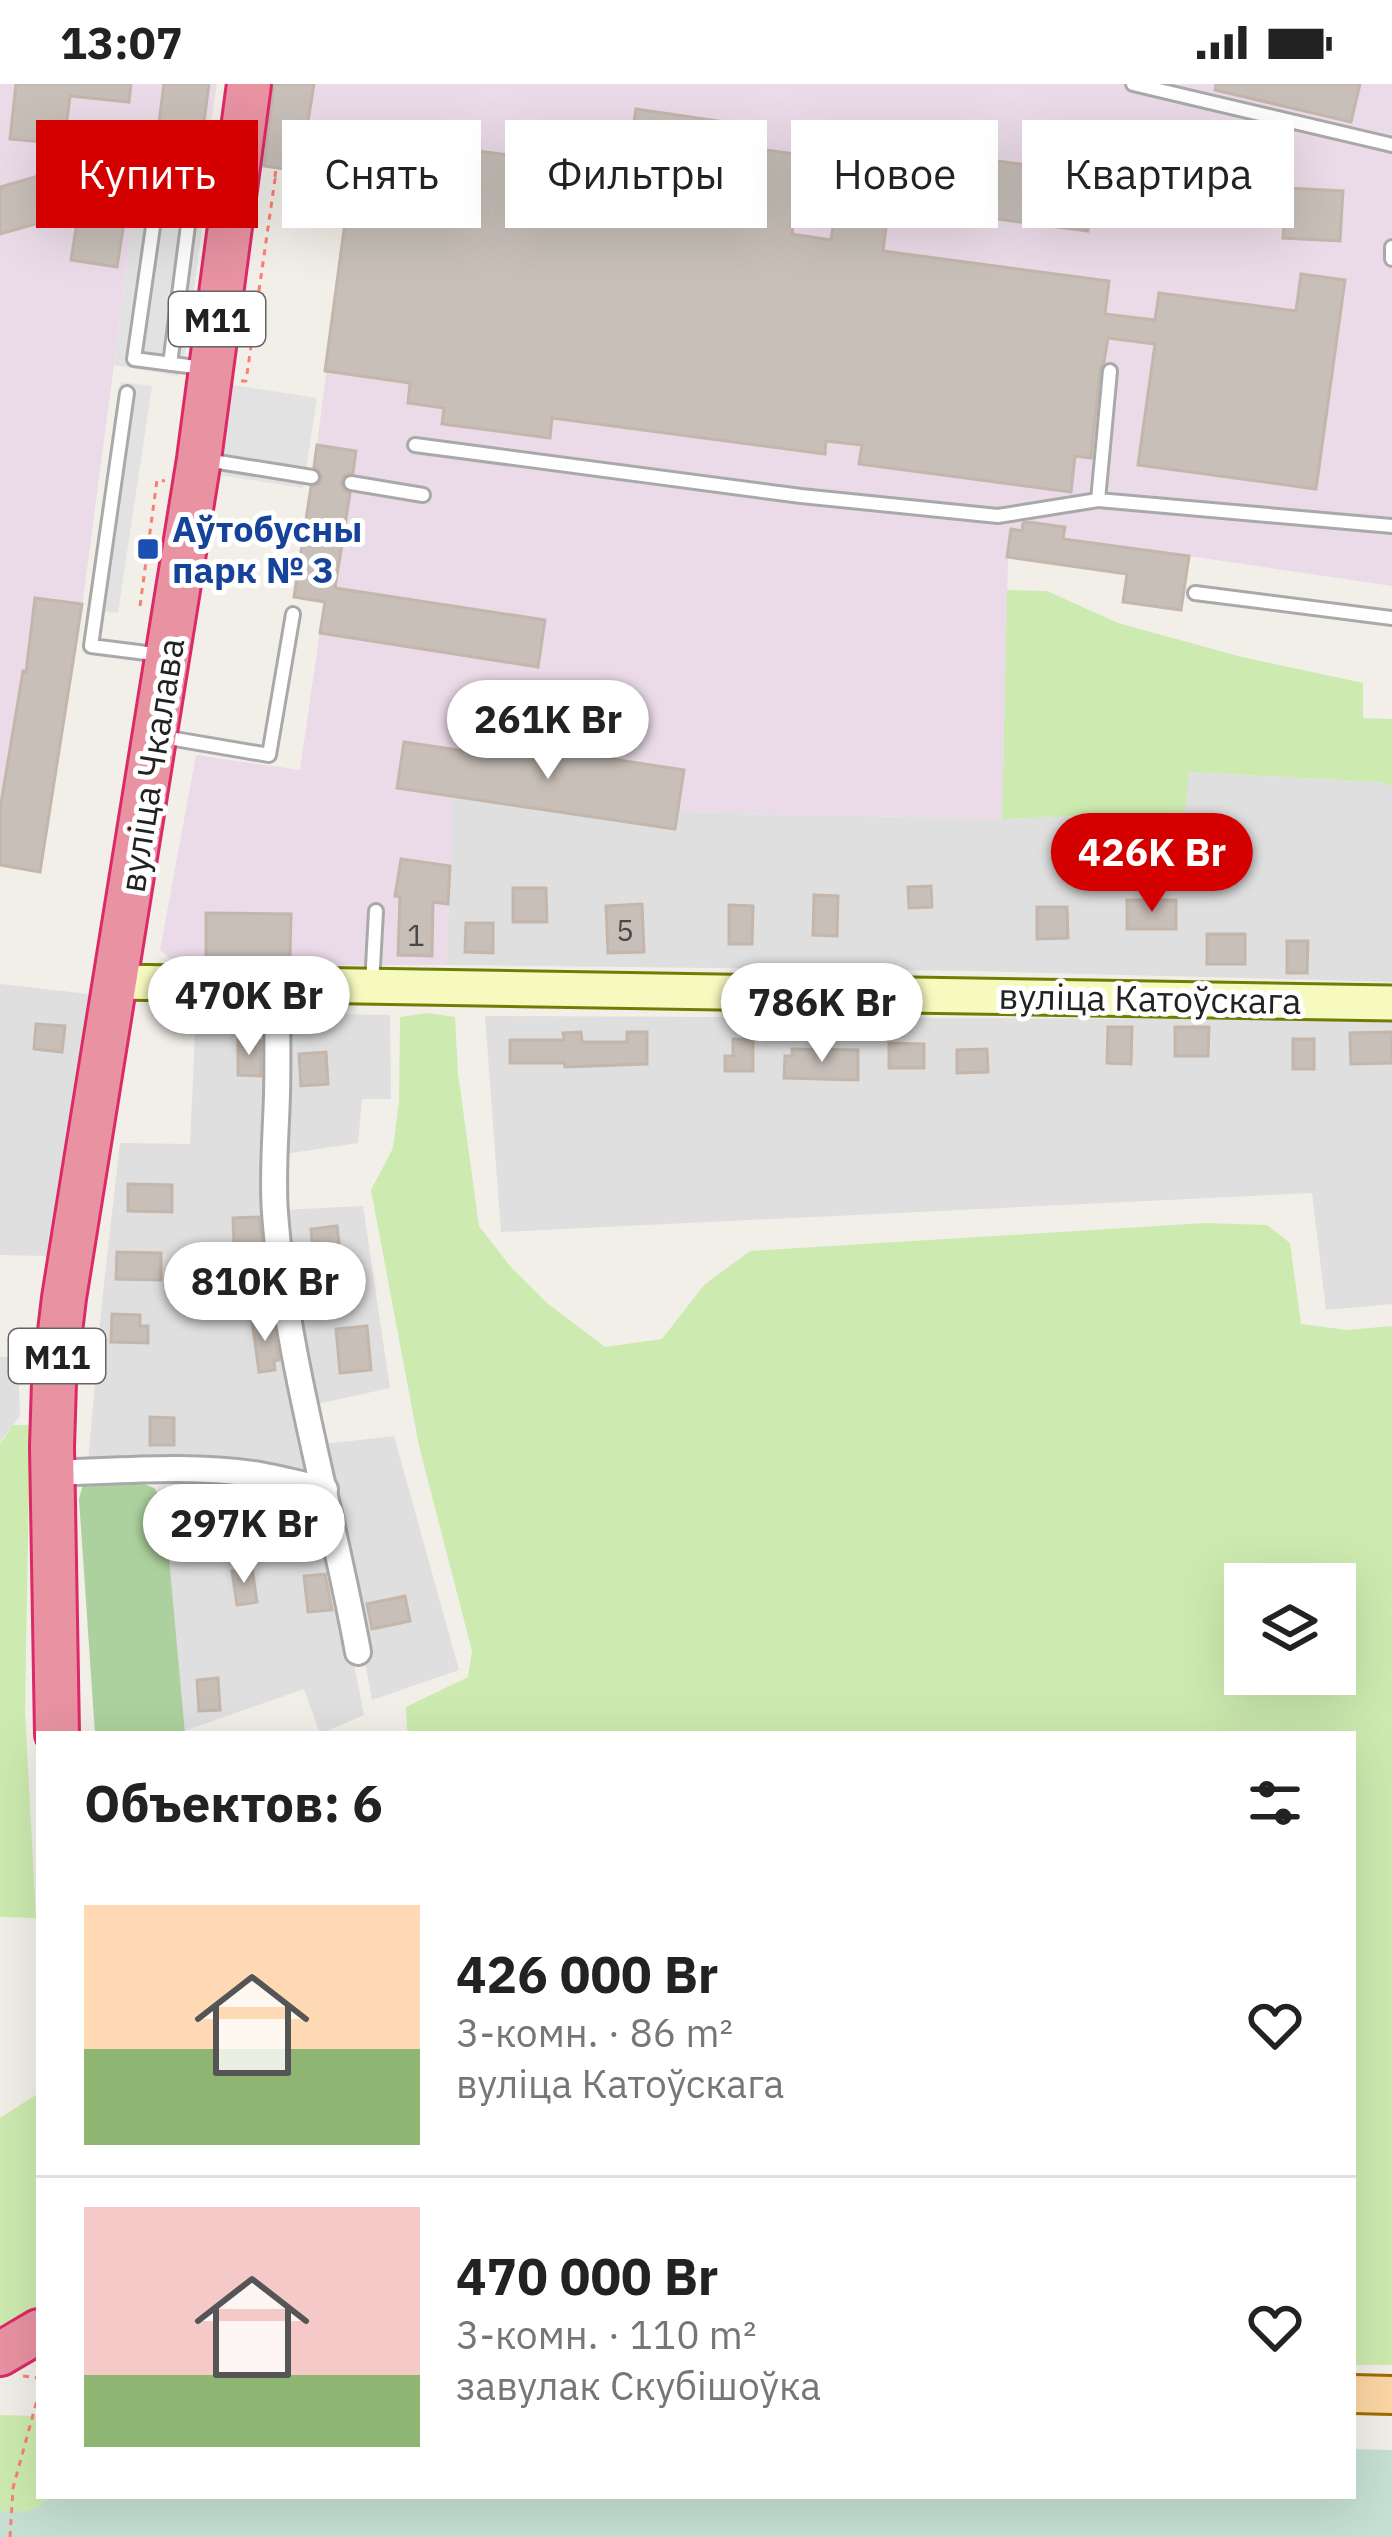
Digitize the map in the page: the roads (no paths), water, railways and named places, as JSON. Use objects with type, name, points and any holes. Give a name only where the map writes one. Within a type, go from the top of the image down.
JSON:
[{"type":"highway","name":"вуліца Чкалава","points":[[56,1731],[54,1382],[199,459],[205,371],[250,84]]},
{"type":"highway","points":[[0,2355],[36,2333]]},
{"type":"highway","points":[[0,2355],[36,2359]]},
{"type":"main road","name":"вуліца Катоўскага","points":[[117,982],[1392,1003]]},
{"type":"main road","points":[[1356,2394],[1392,2395]]},
{"type":"street","points":[[277,985],[273,1164],[285,1297],[358,1652]]},
{"type":"street","points":[[52,1473],[215,1471],[325,1489]]},
{"type":"lane","points":[[1132,84],[1392,145]]},
{"type":"lane","points":[[183,171],[194,179],[205,371],[134,359],[159,185],[170,173],[183,171]]},
{"type":"lane","points":[[1392,247],[1392,259]]},
{"type":"lane","points":[[1098,500],[1110,371]]},
{"type":"lane","points":[[128,393],[92,646],[169,656]]},
{"type":"lane","points":[[415,445],[801,496],[998,516],[1098,500],[1392,526]]},
{"type":"lane","points":[[199,459],[312,477]]},
{"type":"lane","points":[[351,484],[423,495]]},
{"type":"lane","points":[[1195,593],[1392,618]]},
{"type":"lane","points":[[156,736],[269,755],[292,614]]},
{"type":"lane","points":[[372,986],[376,911]]},
{"type":"place","name":"Аўтобусны парк № 3","points":[[148,549]]}]
